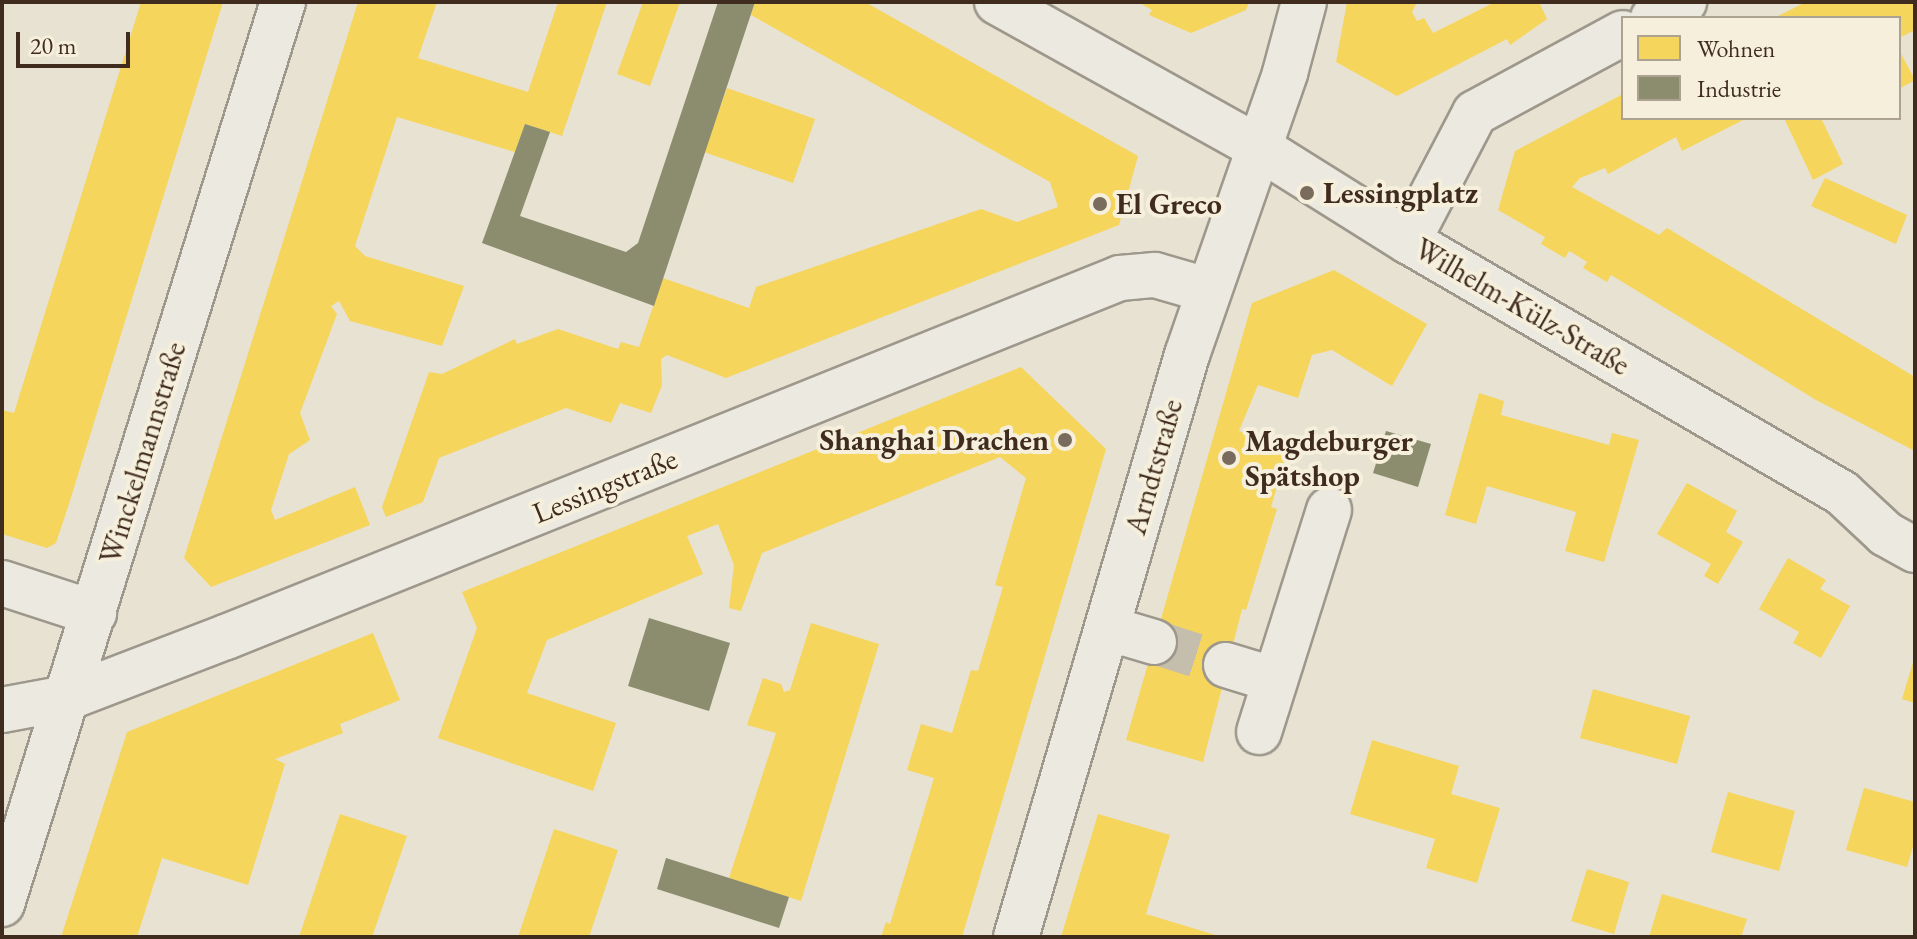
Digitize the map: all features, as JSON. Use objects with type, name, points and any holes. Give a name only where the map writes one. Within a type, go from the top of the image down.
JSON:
[{"type":"street","name":"Winckelmannstraße","points":[[2,904],[283,2]]},
{"type":"street","name":"Wilhelm-Külz-Straße","points":[[997,2],[1258,147],[1408,241],[1842,493],[1886,534],[1915,550]]},
{"type":"street","name":"Arndtstraße","points":[[1016,937],[1207,290],[1258,147],[1304,2]]},
{"type":"street","points":[[1657,16],[1684,2]]},
{"type":"street","points":[[1408,241],[1475,113],[1621,34]]},
{"type":"street","name":"Lessingstraße","points":[[2,710],[67,698],[1120,278],[1155,275],[1207,290]]},
{"type":"street","points":[[1259,732],[1329,510]]},
{"type":"street","points":[[2,583],[94,613]]},
{"type":"street","points":[[1107,628],[1154,642]]},
{"type":"street","points":[[1226,665],[1275,680]]},
{"type":"building: Wohnen","points":[[141,2],[223,2],[69,504],[56,543],[47,548],[2,534],[2,410],[14,413]]},
{"type":"building: Wohnen","points":[[358,2],[437,2],[418,58],[528,92],[558,2],[607,2],[562,136],[525,124],[515,152],[397,117],[355,246],[365,256],[464,286],[442,346],[350,321],[339,301],[331,306],[337,314],[300,413],[310,440],[289,454],[271,510],[275,520],[355,487],[370,525],[211,587],[184,558]]},
{"type":"building: Wohnen","points":[[643,2],[680,2],[650,86],[617,74]]},
{"type":"building: Wohnen","points":[[755,2],[865,2],[1138,156],[1119,225],[726,378],[667,355],[661,359],[662,385],[651,413],[620,403],[611,423],[566,408],[439,458],[423,502],[386,517],[382,507],[429,372],[442,374],[515,339],[517,344],[558,329],[618,349],[621,342],[639,347],[663,278],[749,308],[756,287],[981,209],[1017,222],[1058,207],[1050,182],[751,15]]},
{"type":"building: Wohnen","points":[[1138,2],[1249,2],[1246,10],[1191,33],[1149,15],[1152,10]]},
{"type":"building: Wohnen","points":[[1347,2],[1417,2],[1412,12],[1417,21],[1424,18],[1433,33],[1495,2],[1539,2],[1547,19],[1510,45],[1507,39],[1397,96],[1336,62]]},
{"type":"building: Wohnen","points":[[1806,2],[1915,2],[1915,30],[1901,37],[1901,16],[1778,16]]},
{"type":"building: Wohnen","points":[[1901,54],[1915,80],[1901,88]]},
{"type":"building: Wohnen","points":[[727,88],[815,119],[793,183],[704,152]]},
{"type":"building: Wohnen","points":[[1621,95],[1621,120],[1743,120],[1682,151],[1676,137],[1608,174],[1605,168],[1580,178],[1572,187],[1659,235],[1667,228],[1915,377],[1915,451],[1816,400],[1611,275],[1607,282],[1583,268],[1587,262],[1569,251],[1565,258],[1541,244],[1545,237],[1498,210],[1515,151]]},
{"type":"building: Wohnen","points":[[1785,120],[1822,120],[1843,164],[1813,180]]},
{"type":"building: Wohnen","points":[[1825,178],[1907,215],[1896,244],[1811,206]]},
{"type":"building: Wohnen","points":[[1334,270],[1427,324],[1392,386],[1332,350],[1312,355],[1298,398],[1258,385],[1239,431],[1289,446],[1271,507],[1277,509],[1246,610],[1242,609],[1203,762],[1126,740],[1252,303]]},
{"type":"building: Wohnen","points":[[1021,367],[1106,449],[962,937],[881,937],[886,922],[890,924],[934,778],[907,770],[921,724],[952,733],[971,670],[978,671],[1003,587],[995,585],[1026,478],[1000,457],[762,553],[741,611],[729,608],[734,565],[718,524],[687,536],[703,574],[547,640],[527,693],[616,723],[593,791],[438,738],[477,628],[462,592]]},
{"type":"building: Wohnen","points":[[1479,393],[1504,401],[1501,415],[1609,445],[1612,433],[1639,440],[1604,562],[1565,551],[1576,512],[1487,486],[1476,524],[1445,515]]},
{"type":"building: Wohnen","points":[[1687,483],[1737,511],[1726,532],[1743,542],[1718,584],[1704,576],[1711,564],[1657,534]]},
{"type":"building: Wohnen","points":[[1788,558],[1826,580],[1820,589],[1850,606],[1821,658],[1793,643],[1799,632],[1759,609]]},
{"type":"building: Wohnen","points":[[811,623],[879,644],[801,901],[729,878],[776,733],[747,725],[763,678],[781,684],[784,692],[790,690]]},
{"type":"building: Wohnen","points":[[373,633],[400,700],[340,724],[343,733],[275,759],[285,764],[248,885],[162,858],[137,937],[61,937],[127,732]]},
{"type":"building: Wohnen","points":[[1915,659],[1915,703],[1902,699]]},
{"type":"building: Wohnen","points":[[1593,689],[1690,716],[1677,764],[1580,738]]},
{"type":"building: Wohnen","points":[[1372,740],[1459,766],[1451,794],[1500,808],[1477,883],[1426,868],[1435,839],[1350,814]]},
{"type":"building: Wohnen","points":[[1864,788],[1915,802],[1915,840],[1907,867],[1846,850]]},
{"type":"building: Wohnen","points":[[1728,792],[1795,811],[1779,871],[1711,852]]},
{"type":"building: Wohnen","points":[[340,814],[407,836],[372,937],[299,937]]},
{"type":"building: Wohnen","points":[[1098,814],[1170,835],[1146,914],[1222,937],[1061,937]]},
{"type":"building: Wohnen","points":[[554,829],[618,850],[589,937],[518,937]]},
{"type":"building: Wohnen","points":[[1587,869],[1629,882],[1614,934],[1571,921]]},
{"type":"building: Wohnen","points":[[1662,894],[1747,919],[1741,937],[1649,937]]},
{"type":"building: Industrie","points":[[718,2],[755,2],[654,306],[482,243],[525,124],[550,132],[520,216],[626,252],[638,243]]},
{"type":"building: Industrie","points":[[1386,431],[1431,444],[1418,487],[1373,473]]},
{"type":"building: Industrie","points":[[649,618],[730,643],[709,711],[628,686]]},
{"type":"building: Industrie","points":[[666,858],[789,897],[779,928],[657,889]]},
{"type":"tunnel","points":[[1154,642],[1226,665]]},
{"type":"place","name":"Lessingplatz","points":[[1307,193]]},
{"type":"place","name":"El Greco","points":[[1100,204]]},
{"type":"place","name":"Shanghai Drachen","points":[[1065,440]]},
{"type":"place","name":"Magdeburger Spätshop","points":[[1229,458]]}]
